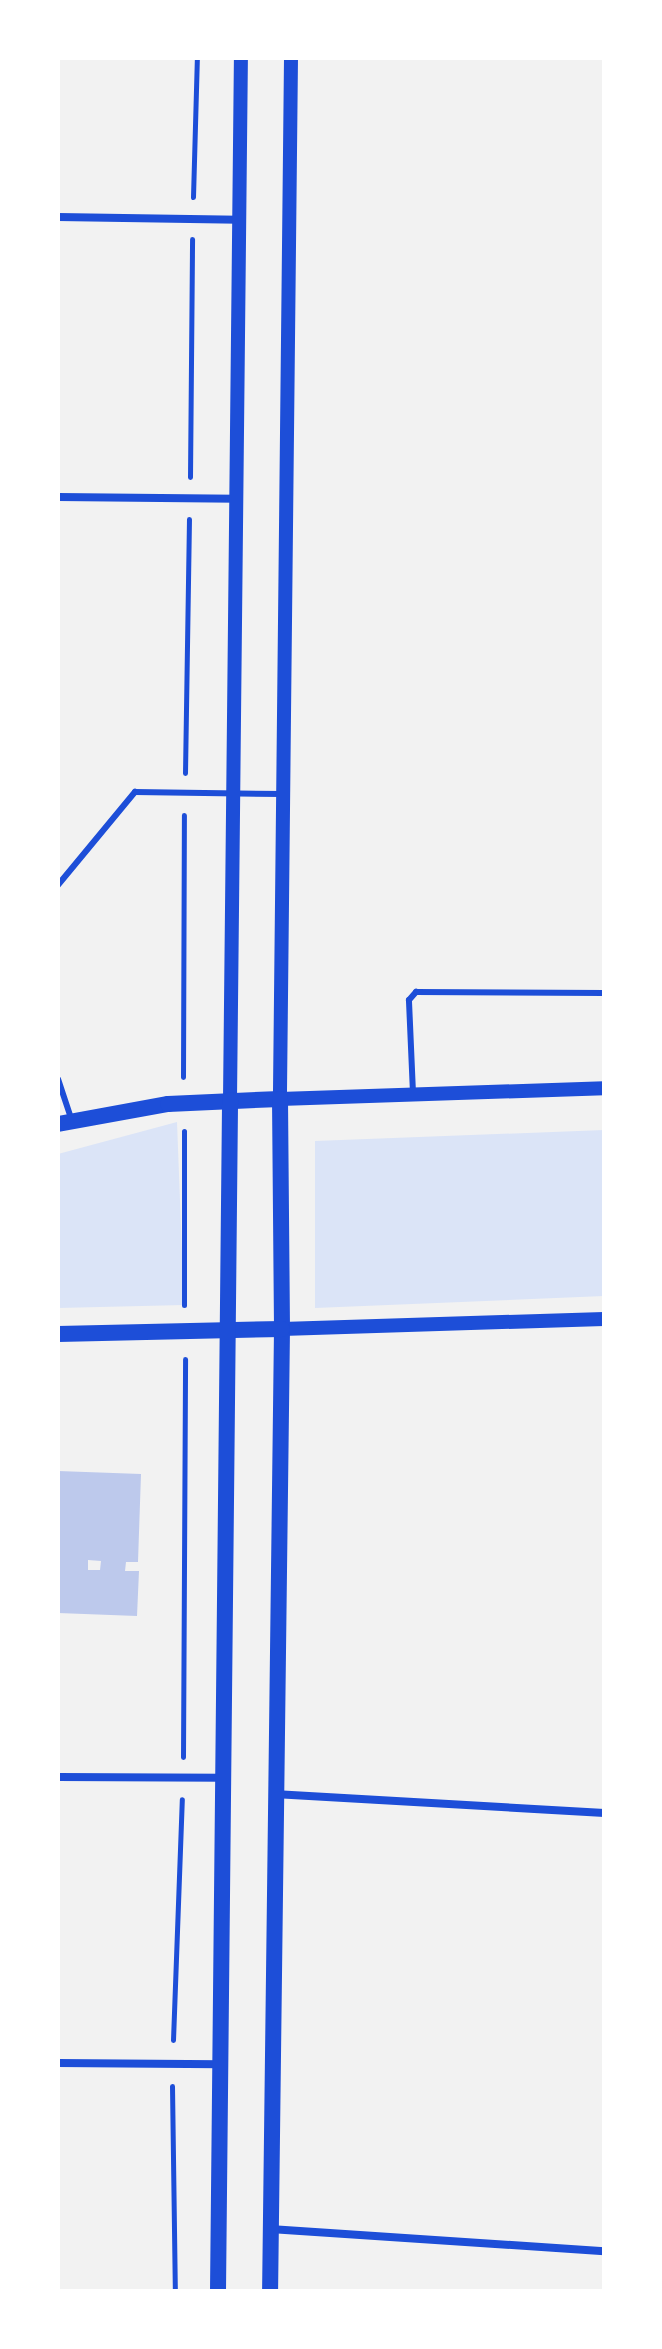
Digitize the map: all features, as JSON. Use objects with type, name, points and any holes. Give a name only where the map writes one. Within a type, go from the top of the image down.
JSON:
[{"type":"main road","points":[[65,1123],[184,1104],[280,1099],[282,1329],[270,2291]]},
{"type":"main road","points":[[218,2291],[230,1100]]},
{"type":"main road","points":[[58,1334],[282,1329]]},
{"type":"street","points":[[230,1100],[241,58]]},
{"type":"street","points":[[291,58],[280,1099],[604,1088]]},
{"type":"street","points":[[58,217],[239,220]]},
{"type":"street","points":[[58,497],[237,499]]},
{"type":"street","points":[[282,1329],[604,1319]]},
{"type":"street","points":[[58,1777],[223,1778]]},
{"type":"street","points":[[274,1794],[604,1813]]},
{"type":"street","points":[[58,2063],[220,2064]]},
{"type":"street","points":[[270,2229],[604,2251]]},
{"type":"lane","points":[[58,885],[69,878],[128,795],[283,794]]},
{"type":"lane","points":[[413,1095],[409,1000],[416,992],[604,993]]},
{"type":"lane","points":[[58,1079],[65,1123]]},
{"type":"path","points":[[175,2291],[171,2064],[182,1778],[184,793],[197,58]]},
{"type":"shaded area","points":[[177,1122],[184,1305],[58,1308],[58,1154]]},
{"type":"shaded area","points":[[604,1130],[604,1296],[315,1308],[315,1141]]},
{"type":"building","points":[[58,1471],[141,1474],[138,1562],[126,1562],[125,1571],[139,1571],[137,1616],[58,1613]],"holes":[[[88,1560],[101,1561],[100,1570],[88,1570]]]}]
